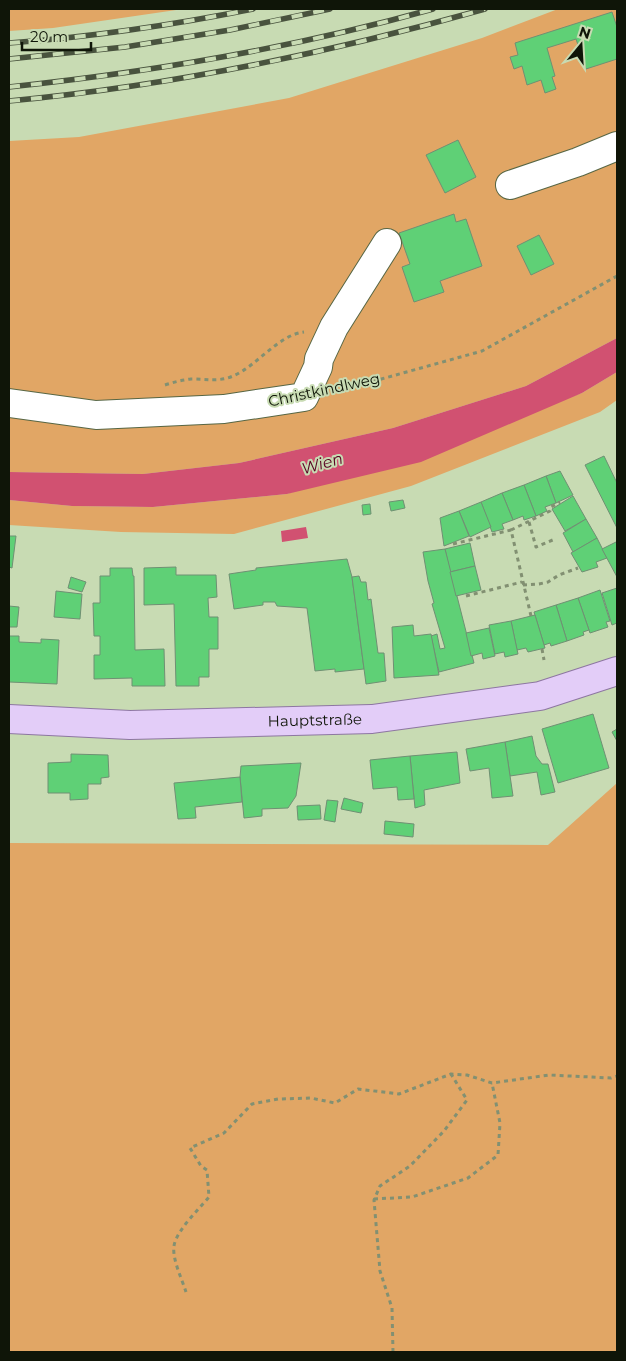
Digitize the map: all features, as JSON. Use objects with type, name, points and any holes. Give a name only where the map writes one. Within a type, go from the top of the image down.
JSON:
[{"type":"main road","name":"Hauptstraße","points":[[9,719],[130,725],[372,720],[540,696],[617,671]]},
{"type":"lane","points":[[510,185],[578,162],[617,146]]},
{"type":"lane","points":[[304,397],[318,368],[319,359],[334,326],[387,243]]},
{"type":"lane","name":"Christkindlweg","points":[[9,403],[96,415],[224,409],[304,397]]},
{"type":"path","name":"Christkindlweg","points":[[304,397],[349,388],[482,351],[617,276]]},
{"type":"path","points":[[164,385],[191,379],[222,379],[234,376],[276,345],[300,332],[313,331],[329,338]]},
{"type":"path","points":[[453,544],[511,530],[550,512],[551,507],[560,502]]},
{"type":"path","points":[[529,522],[536,547],[554,539]]},
{"type":"path","points":[[511,530],[532,616]]},
{"type":"path","points":[[466,596],[523,583],[539,584],[548,582],[559,574],[578,568]]},
{"type":"path","points":[[542,649],[544,660]]},
{"type":"path","points":[[393,1352],[392,1308],[380,1271],[374,1200],[380,1186],[410,1166],[444,1131],[467,1100],[452,1074]]},
{"type":"path","points":[[186,1292],[176,1265],[174,1247],[178,1235],[209,1197],[207,1170],[201,1166],[190,1148],[224,1133],[252,1104],[278,1099],[311,1098],[335,1103],[358,1089],[399,1094],[452,1074],[467,1075],[492,1083],[550,1075],[611,1078],[617,1076]]},
{"type":"path","points":[[374,1200],[412,1196],[468,1178],[498,1155],[500,1123],[492,1083]]},
{"type":"shaded area","points":[[9,9],[183,9],[53,28],[9,31]]},
{"type":"shaded area","points":[[558,9],[617,9],[617,338],[526,386],[393,428],[239,463],[143,474],[9,472],[9,141],[79,137],[289,98],[482,38]]},
{"type":"shaded area","points":[[617,372],[617,400],[600,412],[411,486],[234,534],[121,532],[9,525],[9,500],[72,506],[153,507],[287,494],[582,393]]},
{"type":"shaded area","points":[[617,783],[617,1352],[9,1352],[9,843],[548,845]]},
{"type":"water","name":"Wien","points":[[617,338],[617,372],[582,393],[421,462],[287,494],[153,507],[72,506],[9,500],[9,472],[143,474],[239,463],[393,428],[526,386]]},
{"type":"water","points":[[306,527],[308,538],[282,542],[281,531]]},
{"type":"building","points":[[612,12],[617,27],[617,59],[586,69],[576,39],[547,48],[555,76],[552,77],[556,89],[545,93],[541,80],[527,85],[522,66],[514,69],[510,57],[518,55],[515,43]]},
{"type":"building","points":[[458,140],[476,177],[445,193],[426,155]]},
{"type":"building","points":[[454,214],[456,222],[466,219],[482,266],[440,281],[444,292],[414,302],[402,267],[410,264],[399,233]]},
{"type":"building","points":[[539,235],[554,264],[531,275],[517,246]]},
{"type":"building","points":[[604,456],[617,483],[617,528],[585,465]]},
{"type":"building","points":[[560,471],[573,495],[556,503],[546,476]]},
{"type":"building","points":[[546,476],[556,503],[545,507],[547,511],[536,516],[524,485]]},
{"type":"building","points":[[524,485],[536,516],[524,520],[523,516],[513,520],[502,493]]},
{"type":"building","points":[[502,493],[513,520],[502,524],[504,529],[492,532],[481,502]]},
{"type":"building","points":[[573,496],[586,519],[565,531],[552,509]]},
{"type":"building","points":[[403,500],[405,508],[391,511],[389,502]]},
{"type":"building","points":[[481,502],[491,527],[470,537],[459,511]]},
{"type":"building","points":[[370,504],[371,514],[363,515],[362,505]]},
{"type":"building","points":[[459,511],[469,536],[444,546],[440,518]]},
{"type":"building","points":[[586,519],[597,538],[573,552],[563,533]]},
{"type":"building","points":[[9,536],[16,536],[12,568],[9,567]]},
{"type":"building","points":[[597,538],[607,558],[596,562],[598,567],[582,572],[571,553]]},
{"type":"building","points":[[616,542],[617,545],[617,577],[602,549]]},
{"type":"building","points":[[470,543],[475,566],[450,572],[445,549]]},
{"type":"building","points":[[445,549],[474,663],[439,672],[431,636],[437,634],[440,649],[445,648],[432,604],[434,603],[423,552]]},
{"type":"building","points":[[347,559],[352,577],[364,669],[335,672],[335,669],[315,671],[307,608],[277,606],[275,602],[263,602],[263,605],[234,609],[229,574],[256,570],[256,568]]},
{"type":"building","points":[[475,566],[481,590],[456,596],[450,572]]},
{"type":"building","points":[[176,567],[176,575],[216,575],[217,597],[208,598],[209,617],[218,617],[218,649],[209,649],[209,677],[199,677],[199,686],[176,686],[174,604],[144,605],[144,568]]},
{"type":"building","points":[[110,568],[132,568],[134,576],[135,650],[164,649],[165,686],[132,686],[132,678],[94,679],[94,655],[100,655],[100,636],[94,636],[93,603],[100,603],[100,576],[110,576]]},
{"type":"building","points":[[359,576],[361,582],[366,582],[368,600],[371,599],[378,653],[384,653],[386,681],[366,684],[352,577]]},
{"type":"building","points":[[71,577],[86,582],[82,592],[68,588]]},
{"type":"building","points":[[617,588],[617,623],[612,625],[602,593]]},
{"type":"building","points":[[600,590],[610,621],[606,622],[608,627],[590,633],[578,598]]},
{"type":"building","points":[[56,591],[82,594],[80,619],[54,617]]},
{"type":"building","points":[[578,598],[589,630],[583,632],[584,635],[567,641],[556,605]]},
{"type":"building","points":[[556,605],[567,641],[551,646],[550,643],[544,645],[534,612]]},
{"type":"building","points":[[9,606],[19,607],[17,627],[9,627]]},
{"type":"building","points":[[535,615],[545,648],[528,652],[526,648],[517,650],[511,621]]},
{"type":"building","points":[[511,621],[518,654],[505,657],[504,652],[495,654],[489,625]]},
{"type":"building","points":[[413,625],[414,636],[431,634],[439,675],[394,678],[392,627]]},
{"type":"building","points":[[489,628],[495,656],[483,659],[482,653],[471,656],[466,633]]},
{"type":"building","points":[[9,636],[19,636],[19,642],[41,643],[41,639],[59,640],[57,684],[9,682]]},
{"type":"building","points":[[593,714],[609,768],[558,783],[542,729]]},
{"type":"building","points":[[617,729],[617,741],[612,732]]},
{"type":"building","points":[[532,736],[536,756],[542,764],[548,764],[555,792],[541,795],[537,772],[510,776],[505,742]]},
{"type":"building","points":[[505,742],[513,796],[492,798],[489,768],[470,771],[466,749]]},
{"type":"building","points":[[457,752],[460,783],[424,790],[425,805],[415,808],[410,756]]},
{"type":"building","points":[[71,754],[108,755],[109,777],[101,778],[101,784],[88,784],[88,799],[70,800],[70,793],[48,793],[48,763],[71,762]]},
{"type":"building","points":[[410,756],[414,799],[398,800],[397,787],[373,789],[370,760]]},
{"type":"building","points":[[301,763],[296,796],[288,808],[262,809],[262,816],[244,818],[240,777],[241,766]]},
{"type":"building","points":[[240,777],[242,802],[195,807],[196,818],[178,819],[174,783]]},
{"type":"building","points":[[344,798],[363,803],[361,813],[341,809]]},
{"type":"building","points":[[327,800],[338,801],[335,822],[324,820]]},
{"type":"building","points":[[320,805],[321,819],[298,820],[297,806]]},
{"type":"building","points":[[385,821],[414,824],[413,837],[384,834]]},
{"type":"railway","points":[[9,43],[132,30],[253,9]]},
{"type":"railway","points":[[9,59],[125,47],[230,30],[330,9]]},
{"type":"railway","points":[[9,87],[116,74],[222,57],[328,36],[433,9]]},
{"type":"railway","points":[[9,101],[69,95],[249,66],[367,40],[485,9]]}]
